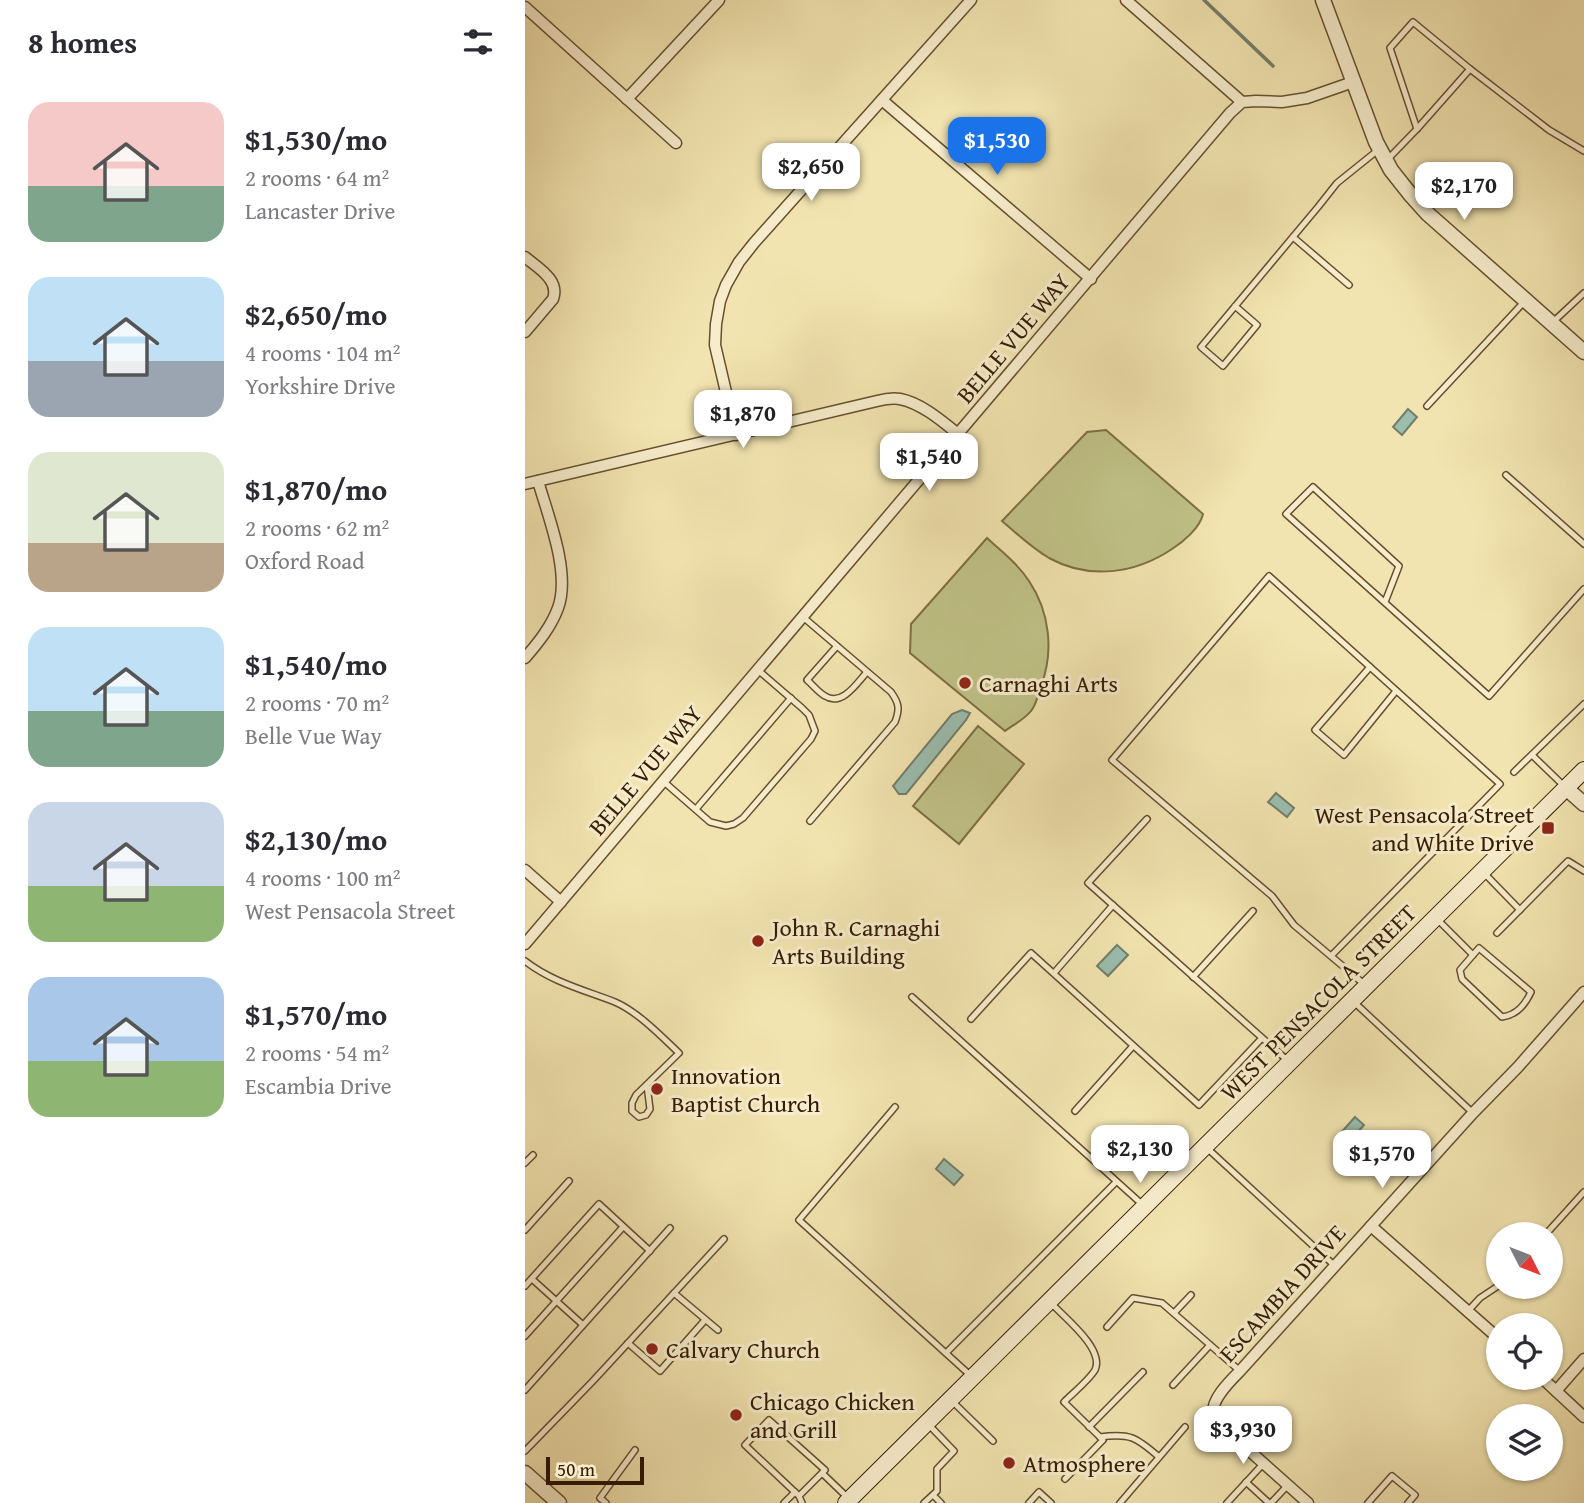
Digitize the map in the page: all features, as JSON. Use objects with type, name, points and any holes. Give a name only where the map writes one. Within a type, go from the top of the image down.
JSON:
[{"type":"main road","name":"WEST PENSACOLA STREET","points":[[848,1501],[1584,771]]},
{"type":"street","points":[[627,99],[719,0]]},
{"type":"street","points":[[736,435],[715,345],[717,312],[726,285],[754,243],[971,0]]},
{"type":"street","points":[[1126,0],[1242,102],[1282,102],[1307,98],[1353,82]]},
{"type":"street","points":[[1323,0],[1383,155],[1410,194],[1584,352]]},
{"type":"street","points":[[525,7],[676,143]]},
{"type":"street","points":[[882,100],[1091,279]]},
{"type":"street","name":"BELLE VUE WAY","points":[[525,944],[1242,102]]},
{"type":"street","points":[[525,257],[553,284],[555,294],[525,332]]},
{"type":"street","points":[[525,484],[893,398],[903,399],[921,408],[958,434]]},
{"type":"street","points":[[525,658],[544,636],[558,608],[563,587],[561,565],[538,481]]},
{"type":"street","points":[[1566,788],[1584,804]]},
{"type":"street","points":[[525,870],[561,902]]},
{"type":"street","name":"ESCAMBIA DRIVE","points":[[1263,1463],[1214,1416],[1213,1409],[1220,1394],[1584,992]]},
{"type":"street","points":[[1371,1226],[1486,1327]]},
{"type":"street","points":[[1584,1359],[1556,1391],[1584,1417]]},
{"type":"street","points":[[1263,1463],[1308,1503]]},
{"type":"street","points":[[525,1473],[559,1503]]},
{"type":"lane","points":[[1417,129],[1390,48],[1413,22],[1549,130],[1584,151]]},
{"type":"lane","points":[[1235,306],[1257,325],[1223,366],[1201,347],[1336,183],[1383,155],[1417,129],[1470,69]]},
{"type":"lane","points":[[1293,237],[1349,285]]},
{"type":"lane","points":[[1552,323],[1584,293]]},
{"type":"lane","points":[[1427,406],[1526,300]]},
{"type":"lane","points":[[1506,475],[1584,544]]},
{"type":"lane","points":[[1385,602],[1399,566],[1313,487],[1286,514],[1489,696],[1584,589]]},
{"type":"lane","points":[[1331,956],[1500,784],[1269,576],[1112,760],[1272,896],[1294,925],[1331,956],[1367,986]]},
{"type":"lane","points":[[803,617],[891,692],[899,703],[895,722],[810,821]]},
{"type":"lane","points":[[837,646],[807,680],[826,697],[836,699],[847,694],[867,671]]},
{"type":"lane","points":[[1370,667],[1315,730],[1344,755],[1396,691]]},
{"type":"lane","points":[[663,780],[710,822],[726,826],[743,818],[815,731],[809,715],[758,670]]},
{"type":"lane","points":[[696,809],[791,698]]},
{"type":"lane","points":[[1514,772],[1584,704]]},
{"type":"lane","points":[[1532,755],[1566,788]]},
{"type":"lane","points":[[1147,819],[1089,883],[1289,1062]]},
{"type":"lane","points":[[1497,933],[1567,861],[1584,871]]},
{"type":"lane","points":[[1482,872],[1520,910]]},
{"type":"lane","points":[[1054,973],[1113,905]]},
{"type":"lane","points":[[1193,977],[1253,911]]},
{"type":"lane","points":[[1436,918],[1473,955]]},
{"type":"lane","points":[[1479,948],[1531,992],[1517,1012],[1502,1017],[1462,979],[1460,970],[1473,955],[1479,948]]},
{"type":"lane","points":[[971,1019],[1031,953],[1199,1105],[1262,1038]]},
{"type":"lane","points":[[525,961],[569,986],[616,1003],[679,1053],[636,1095],[632,1111],[639,1117],[646,1115],[650,1109],[647,1085]]},
{"type":"lane","points":[[912,997],[1144,1207]]},
{"type":"lane","points":[[1352,1000],[1473,1113]]},
{"type":"lane","points":[[1076,1111],[1133,1046]]},
{"type":"lane","points":[[895,1108],[799,1220],[972,1377]]},
{"type":"lane","points":[[1205,1146],[1335,1266]]},
{"type":"lane","points":[[525,1163],[533,1155]]},
{"type":"lane","points":[[525,1230],[569,1181]]},
{"type":"lane","points":[[946,1353],[1117,1182]]},
{"type":"lane","points":[[1557,1222],[1584,1192]]},
{"type":"lane","points":[[583,1325],[557,1301],[528,1281],[599,1204],[650,1251]]},
{"type":"lane","points":[[525,1336],[623,1227]]},
{"type":"lane","points":[[525,1390],[670,1228]]},
{"type":"lane","points":[[525,1451],[724,1239]]},
{"type":"lane","points":[[674,1293],[717,1330]]},
{"type":"lane","points":[[1174,1313],[1191,1294]]},
{"type":"lane","points":[[1468,1311],[1486,1294]]},
{"type":"lane","points":[[1107,1327],[1133,1298],[1162,1303],[1240,1371]]},
{"type":"lane","points":[[1049,1301],[1091,1345],[1097,1360],[1094,1372],[1064,1402],[1103,1440],[1065,1479]]},
{"type":"lane","points":[[628,1343],[660,1371],[705,1320]]},
{"type":"lane","points":[[1173,1385],[1210,1345]]},
{"type":"lane","points":[[1089,1427],[1143,1372]]},
{"type":"lane","points":[[950,1399],[993,1441]]},
{"type":"lane","points":[[784,1503],[797,1494],[825,1470],[769,1420],[745,1446],[797,1494],[802,1503]]},
{"type":"lane","points":[[924,1503],[937,1491],[937,1469],[954,1451],[927,1423]]},
{"type":"lane","points":[[1120,1503],[1185,1427]]},
{"type":"lane","points":[[1100,1437],[1120,1435],[1133,1438],[1143,1442],[1159,1457]]},
{"type":"lane","points":[[606,1503],[600,1498],[635,1450]]},
{"type":"lane","points":[[1227,1503],[1263,1463]]},
{"type":"lane","points":[[822,1473],[848,1501]]},
{"type":"lane","points":[[1368,1503],[1392,1476],[1415,1495],[1408,1503]]},
{"type":"lane","points":[[1246,1482],[1270,1503],[1288,1485]]},
{"type":"lane","points":[[1028,1503],[1039,1492],[1051,1503]]},
{"type":"lane","points":[[933,1495],[941,1503]]},
{"type":"green space","points":[[1106,430],[1203,514],[1191,534],[1176,546],[1143,564],[1112,571],[1080,569],[1049,558],[1002,521],[1087,432]]},
{"type":"green space","points":[[987,538],[1029,581],[1042,606],[1048,632],[1048,660],[1036,702],[1028,714],[1005,731],[910,653],[911,624]]},
{"type":"green space","points":[[978,726],[1024,764],[959,844],[913,806]]},
{"type":"shaded area","points":[[1408,409],[1417,417],[1402,435],[1393,427]]},
{"type":"shaded area","points":[[962,710],[970,713],[966,720],[906,794],[899,794],[893,786],[952,714]]},
{"type":"shaded area","points":[[1276,793],[1294,808],[1287,817],[1268,802]]},
{"type":"shaded area","points":[[1117,945],[1128,955],[1108,976],[1097,966]]},
{"type":"shaded area","points":[[1355,1117],[1364,1125],[1348,1143],[1339,1135]]},
{"type":"shaded area","points":[[944,1159],[963,1175],[954,1185],[936,1169]]},
{"type":"waterway","points":[[1204,0],[1273,66]]},
{"type":"place","name":"Carnaghi Arts","points":[[965,683]]},
{"type":"place","name":"West Pensacola Street and White Drive","points":[[1548,828]]},
{"type":"place","name":"John R. Carnaghi Arts Building","points":[[758,941]]},
{"type":"place","name":"Innovation Baptist Church","points":[[657,1089]]},
{"type":"place","name":"Calvary Church","points":[[652,1349]]},
{"type":"place","name":"Chicago Chicken and Grill","points":[[736,1415]]},
{"type":"place","name":"Atmosphere","points":[[1009,1463]]}]
